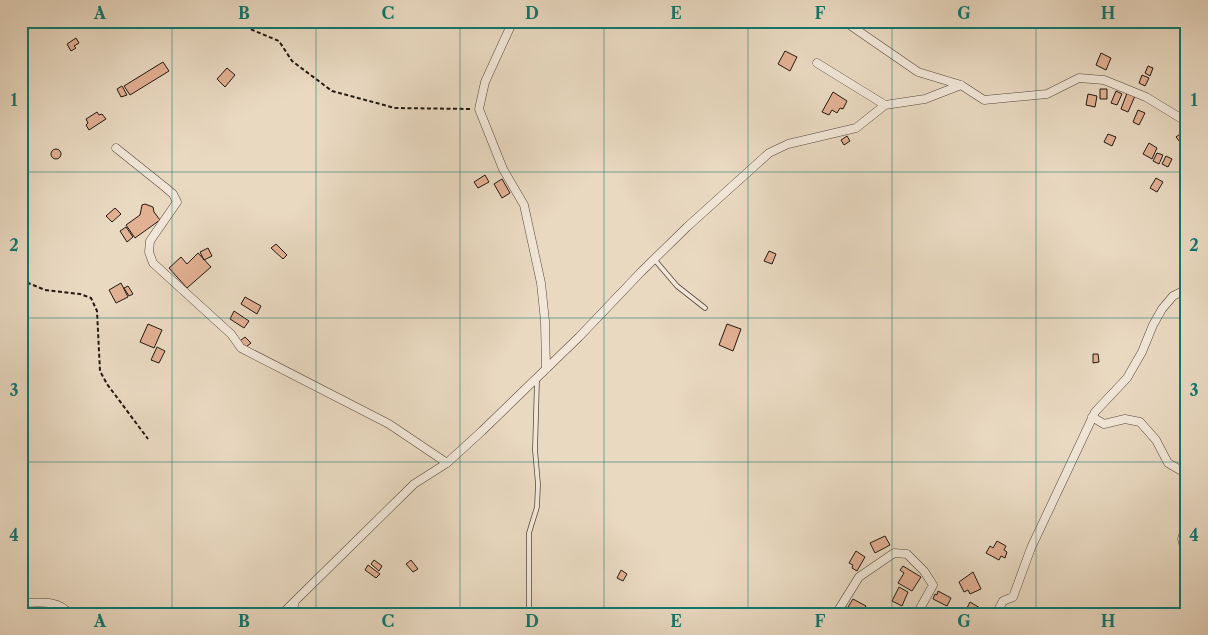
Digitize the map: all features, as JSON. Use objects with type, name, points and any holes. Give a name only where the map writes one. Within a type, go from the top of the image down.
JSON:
[{"type":"street","points":[[513,21],[485,82],[479,109],[503,170],[524,205],[541,284],[545,321],[546,369]]},
{"type":"street","points":[[844,21],[918,72],[961,85],[984,100],[1046,94],[1078,78],[1104,80],[1146,97],[1186,120]]},
{"type":"street","points":[[816,63],[885,105]]},
{"type":"street","points":[[282,614],[414,484],[447,463],[537,378],[654,259],[769,154],[788,144],[856,128],[885,105],[925,99],[961,85]]},
{"type":"street","points":[[116,148],[173,194],[177,202],[150,241],[148,252],[153,263],[231,334],[241,348],[388,424],[447,463]]},
{"type":"street","points":[[996,614],[1003,601],[1012,597],[1031,548],[1092,417],[1108,396],[1127,378],[1142,352],[1162,309],[1173,296],[1187,289]]},
{"type":"street","points":[[1092,417],[1104,424],[1125,419],[1140,422],[1156,440],[1168,464],[1187,474]]},
{"type":"street","points":[[1187,521],[1182,539],[1187,558]]},
{"type":"street","points":[[836,614],[859,578],[894,553],[906,554],[924,571],[933,585],[917,614]]},
{"type":"street","points":[[292,614],[295,601]]},
{"type":"street","points":[[21,603],[57,604],[65,608],[69,614]]},
{"type":"lane","points":[[654,259],[677,286],[705,308]]},
{"type":"lane","points":[[529,614],[529,533],[537,507],[538,484],[535,450],[537,378]]},
{"type":"path","points":[[241,21],[250,29],[279,41],[292,61],[332,91],[395,108],[479,109]]},
{"type":"path","points":[[21,280],[45,290],[80,294],[91,298],[97,311],[100,371],[107,384],[148,439]]},
{"type":"building","points":[[76,38],[79,43],[71,51],[67,44]]},
{"type":"building","points":[[785,51],[797,57],[790,71],[778,64]]},
{"type":"building","points":[[1101,53],[1111,58],[1106,70],[1096,65]]},
{"type":"building","points":[[163,62],[169,71],[130,95],[124,86]]},
{"type":"building","points":[[1148,66],[1153,68],[1150,76],[1145,73]]},
{"type":"building","points":[[227,68],[235,75],[225,87],[217,79]]},
{"type":"building","points":[[1142,75],[1149,78],[1145,86],[1139,83]]},
{"type":"building","points":[[122,86],[127,95],[121,97],[117,89]]},
{"type":"building","points":[[1100,89],[1107,89],[1107,99],[1100,99]]},
{"type":"building","points":[[1116,91],[1122,94],[1117,105],[1111,103]]},
{"type":"building","points":[[833,92],[847,101],[843,109],[840,108],[837,113],[832,110],[829,115],[822,112]]},
{"type":"building","points":[[1127,93],[1135,96],[1128,112],[1121,109]]},
{"type":"building","points":[[1088,94],[1097,96],[1095,107],[1086,105]]},
{"type":"building","points":[[1138,110],[1145,113],[1139,125],[1133,122]]},
{"type":"building","points":[[97,112],[106,119],[89,130],[86,125],[88,123],[86,119]]},
{"type":"building","points":[[1184,131],[1187,135],[1187,144],[1183,140],[1180,142],[1176,137]]},
{"type":"building","points":[[1108,134],[1116,137],[1112,146],[1104,142]]},
{"type":"building","points":[[847,136],[850,141],[844,145],[841,140]]},
{"type":"building","points":[[1149,143],[1157,148],[1152,159],[1143,154]]},
{"type":"building","points":[[54,149],[58,149],[61,154],[60,158],[54,159],[51,156],[51,152]]},
{"type":"building","points":[[1185,149],[1187,150],[1187,161],[1180,157]]},
{"type":"building","points":[[1157,153],[1163,155],[1159,164],[1153,161]]},
{"type":"building","points":[[1166,156],[1172,159],[1168,167],[1162,164]]},
{"type":"building","points":[[485,175],[489,182],[478,188],[474,182]]},
{"type":"building","points":[[1156,178],[1163,182],[1157,192],[1150,188]]},
{"type":"building","points":[[502,179],[510,193],[502,198],[494,184]]},
{"type":"building","points":[[145,204],[153,207],[160,220],[135,238],[126,225],[140,215],[142,205]]},
{"type":"building","points":[[115,208],[121,214],[112,222],[106,216]]},
{"type":"building","points":[[126,227],[133,237],[127,242],[120,231]]},
{"type":"building","points":[[276,244],[287,255],[283,259],[271,248]]},
{"type":"building","points":[[208,248],[212,256],[204,260],[200,252]]},
{"type":"building","points":[[769,251],[776,254],[772,264],[764,261]]},
{"type":"building","points":[[198,253],[211,267],[187,288],[169,268],[181,257],[187,264]]},
{"type":"building","points":[[121,283],[128,297],[116,303],[109,290]]},
{"type":"building","points":[[128,286],[133,294],[129,296],[124,288]]},
{"type":"building","points":[[245,297],[261,306],[257,314],[241,304]]},
{"type":"building","points":[[234,311],[249,321],[244,328],[230,319]]},
{"type":"building","points":[[148,324],[162,330],[154,348],[140,342]]},
{"type":"building","points":[[727,324],[741,329],[733,351],[719,345]]},
{"type":"building","points":[[245,337],[251,343],[246,347],[240,341]]},
{"type":"building","points":[[157,347],[165,351],[159,363],[151,360]]},
{"type":"building","points":[[1093,354],[1098,354],[1099,362],[1093,363]]},
{"type":"building","points":[[885,536],[890,545],[875,553],[870,543]]},
{"type":"building","points":[[997,541],[1006,546],[1004,550],[1007,552],[1005,558],[1001,556],[999,560],[986,553],[990,546],[993,548]]},
{"type":"building","points":[[856,551],[865,557],[857,571],[849,563]]},
{"type":"building","points":[[374,560],[382,566],[379,571],[371,564]]},
{"type":"building","points":[[411,560],[418,569],[413,572],[406,564]]},
{"type":"building","points":[[368,565],[380,574],[376,578],[365,570]]},
{"type":"building","points":[[903,566],[921,577],[912,591],[898,583],[904,573],[900,570]]},
{"type":"building","points":[[621,570],[627,574],[623,581],[617,578]]},
{"type":"building","points":[[973,572],[981,589],[970,594],[968,590],[964,592],[959,582]]},
{"type":"building","points":[[899,587],[908,592],[902,606],[892,601]]},
{"type":"building","points":[[938,591],[951,598],[947,606],[933,599]]},
{"type":"building","points":[[853,599],[866,606],[861,614],[848,607]]},
{"type":"building","points":[[970,602],[980,608],[977,614],[964,614]]},
{"type":"building","points":[[846,607],[854,611],[852,614],[844,612]]}]
